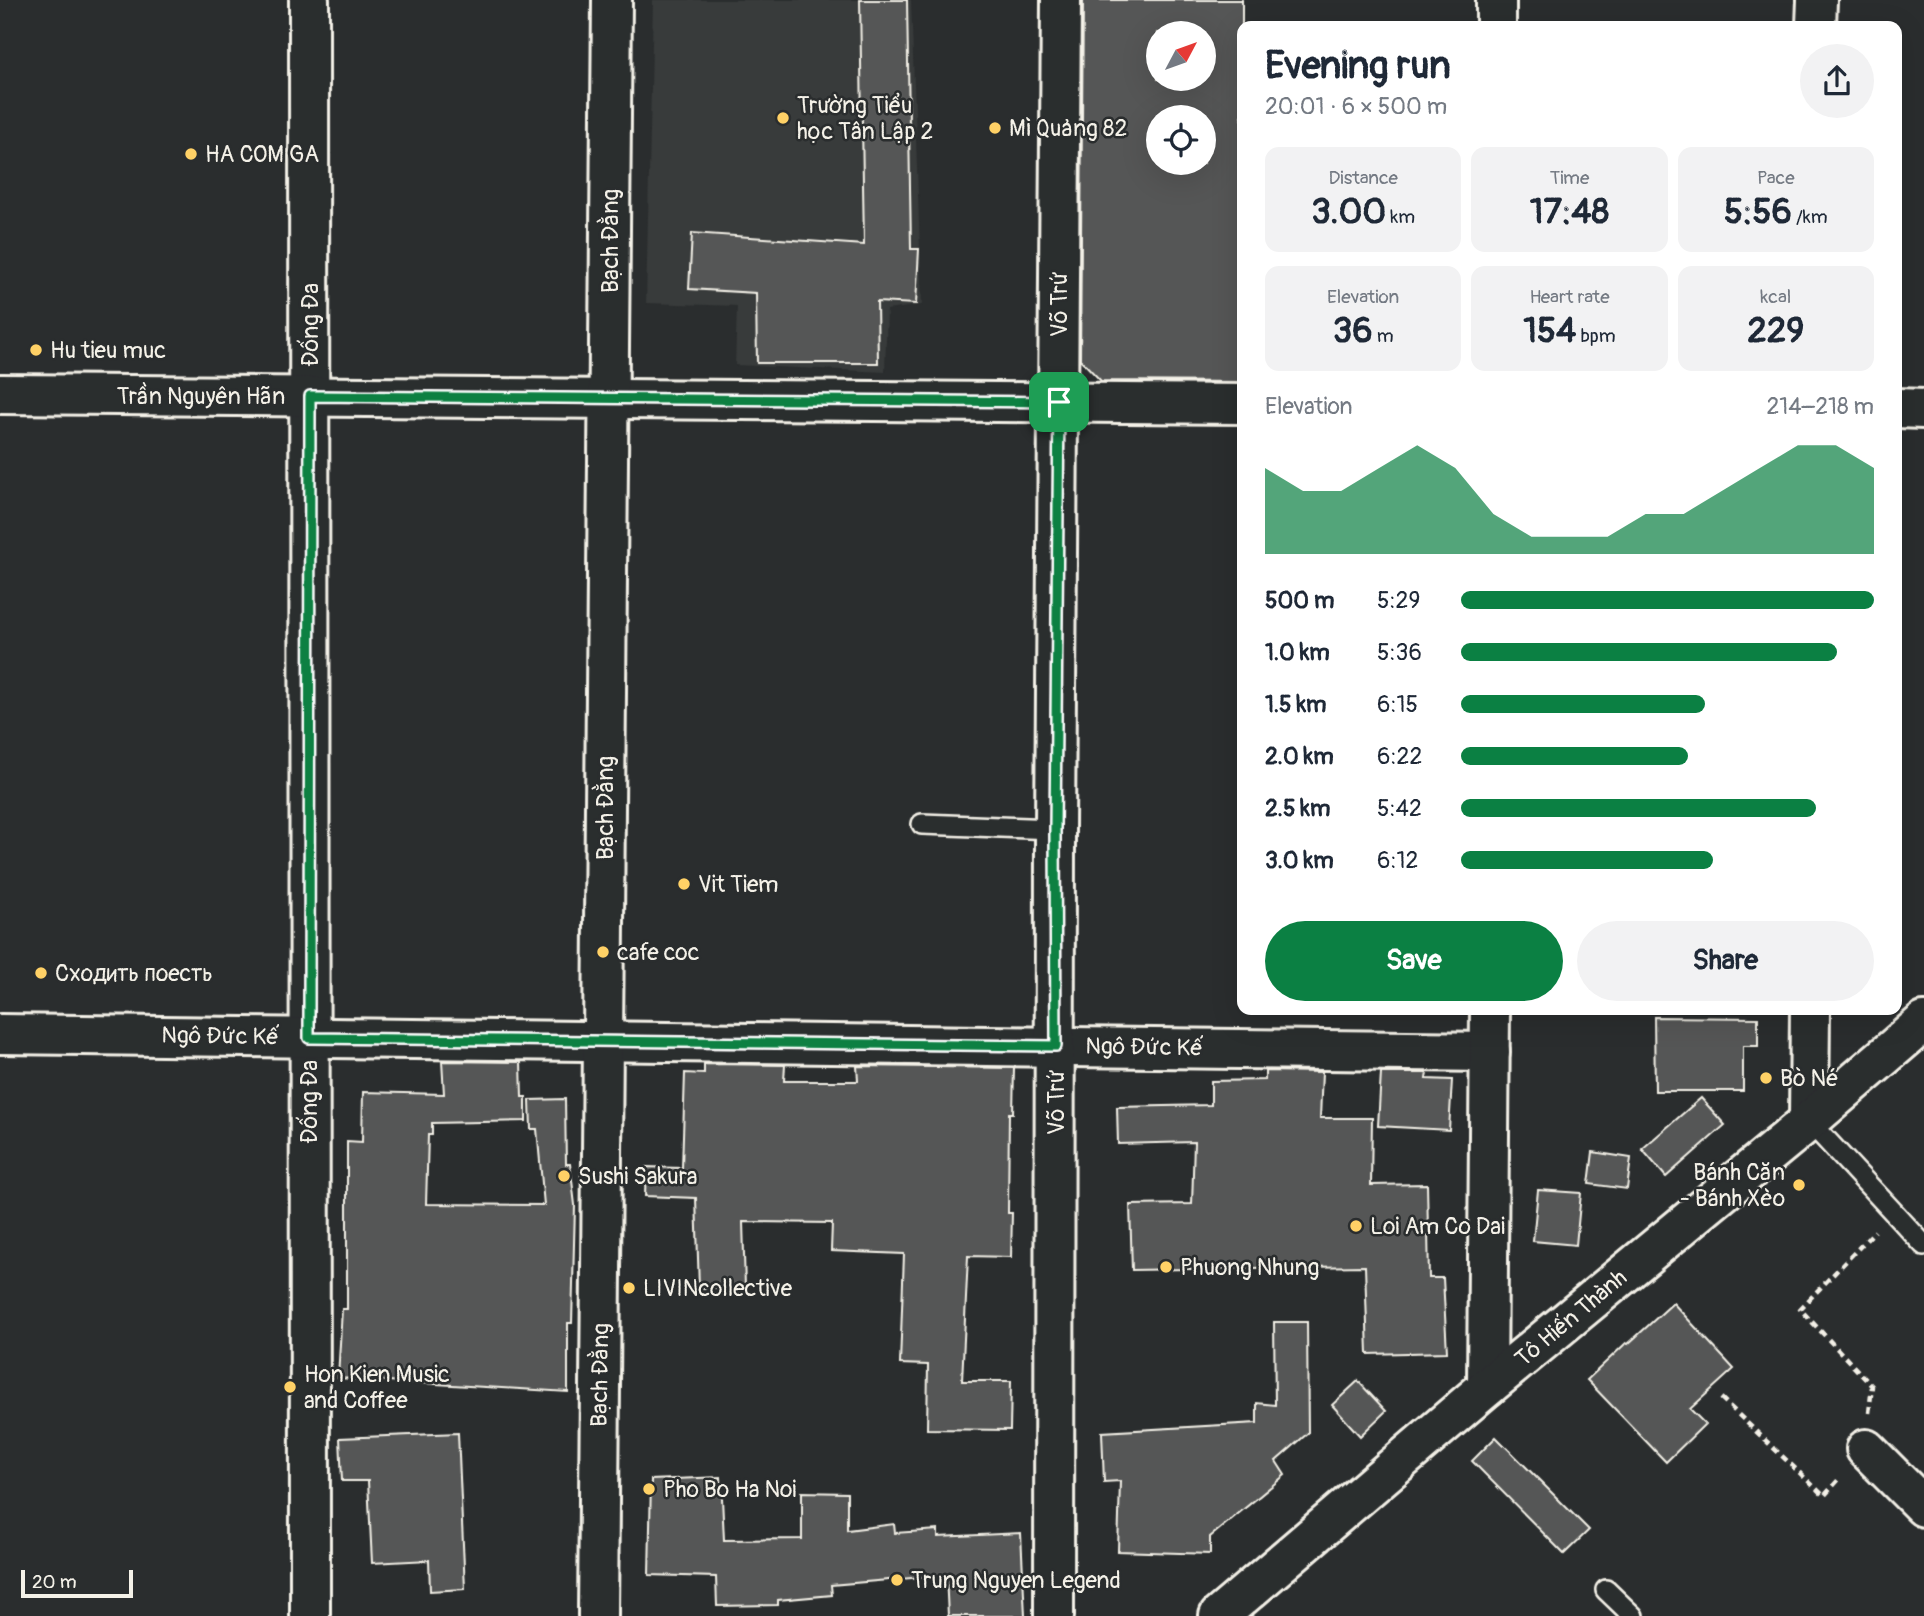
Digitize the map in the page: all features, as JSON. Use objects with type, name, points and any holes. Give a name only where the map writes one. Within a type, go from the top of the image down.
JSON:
[{"type":"street","name":"Đống Đa","points":[[309,0],[310,1616]]},
{"type":"street","name":"Bạch Đằng","points":[[598,1616],[612,0]]},
{"type":"street","name":"Võ Trứ","points":[[1054,1616],[1060,0]]},
{"type":"street","points":[[1496,0],[1496,21]]},
{"type":"street","points":[[1816,0],[1816,21]]},
{"type":"street","name":"Trần Nguyên Hãn","points":[[0,394],[1237,404]]},
{"type":"street","points":[[1902,408],[1924,409]]},
{"type":"street","points":[[1487,1387],[1490,1015]]},
{"type":"street","points":[[1809,1121],[1810,1015]]},
{"type":"street","name":"Tô Hiến Thành","points":[[1219,1616],[1487,1387],[1809,1121],[1924,1022]]},
{"type":"street","name":"Ngô Đức Kế","points":[[0,1034],[1490,1052]]},
{"type":"street","points":[[1866,1449],[1924,1507]]},
{"type":"lane","points":[[922,824],[1055,830]]},
{"type":"lane","points":[[1809,1121],[1924,1245]]},
{"type":"lane","points":[[1606,1590],[1633,1616]]},
{"type":"path","points":[[1721,1398],[1824,1496],[1866,1449],[1872,1386],[1800,1309],[1893,1212]]},
{"type":"shaded area","name":"Trường Tiểu học Tân Lập 2","points":[[653,0],[911,0],[922,305],[887,310],[885,372],[735,365],[737,306],[646,303]]},
{"type":"building","points":[[860,0],[907,0],[911,249],[919,249],[916,304],[877,302],[878,363],[757,363],[756,293],[689,289],[692,233],[864,245]]},
{"type":"building","points":[[1083,0],[1242,0],[1242,21],[1237,21],[1237,382],[1101,381],[1080,359]]},
{"type":"building","points":[[1654,1017],[1758,1018],[1758,1046],[1743,1046],[1743,1091],[1655,1091]]},
{"type":"building","points":[[442,1061],[521,1062],[526,1121],[432,1123],[432,1135],[428,1135],[426,1204],[544,1205],[537,1129],[531,1129],[530,1100],[565,1099],[566,1164],[570,1164],[575,1205],[572,1323],[568,1323],[568,1392],[338,1378],[342,1309],[347,1309],[347,1141],[362,1142],[363,1092],[444,1094]]},
{"type":"building","points":[[704,1064],[785,1065],[784,1081],[858,1081],[857,1066],[1014,1068],[1013,1113],[1009,1113],[1008,1213],[1012,1213],[1011,1257],[968,1256],[962,1381],[1011,1381],[1010,1430],[927,1429],[928,1365],[900,1364],[904,1254],[831,1251],[832,1223],[743,1222],[745,1287],[699,1288],[696,1198],[645,1196],[646,1167],[682,1168],[685,1073],[704,1074]]},
{"type":"building","points":[[1265,1071],[1322,1072],[1320,1118],[1372,1118],[1371,1185],[1427,1184],[1429,1278],[1443,1278],[1447,1352],[1368,1354],[1365,1266],[1132,1270],[1130,1205],[1192,1204],[1194,1142],[1118,1144],[1117,1107],[1211,1105],[1211,1081],[1265,1080]]},
{"type":"building","points":[[1381,1073],[1427,1073],[1426,1079],[1452,1080],[1449,1130],[1378,1126]]},
{"type":"building","points":[[1701,1098],[1725,1125],[1666,1177],[1642,1149]]},
{"type":"building","points":[[1593,1152],[1631,1158],[1627,1189],[1589,1184]]},
{"type":"building","points":[[1538,1190],[1581,1193],[1576,1245],[1533,1241]]},
{"type":"building","points":[[1673,1303],[1734,1369],[1690,1409],[1705,1424],[1666,1462],[1587,1380]]},
{"type":"building","points":[[1274,1322],[1307,1322],[1308,1433],[1276,1461],[1285,1475],[1210,1537],[1210,1554],[1118,1551],[1120,1481],[1104,1482],[1102,1432],[1257,1423],[1257,1403],[1275,1405]]},
{"type":"building","points":[[1358,1381],[1386,1411],[1360,1436],[1332,1405]]},
{"type":"building","points":[[458,1433],[465,1589],[430,1591],[429,1560],[372,1563],[368,1481],[342,1481],[340,1438]]},
{"type":"building","points":[[1496,1437],[1589,1530],[1564,1554],[1472,1461]]},
{"type":"building","points":[[721,1477],[724,1540],[802,1539],[802,1492],[847,1493],[847,1530],[894,1524],[895,1533],[938,1530],[938,1537],[1021,1533],[1025,1616],[948,1616],[946,1575],[831,1585],[832,1595],[778,1600],[778,1605],[717,1606],[716,1577],[649,1575],[651,1480]]},
{"type":"place","name":"Trường Tiểu học Tân Lập 2","points":[[783,118]]},
{"type":"place","name":"Mì Quảng 82","points":[[995,128]]},
{"type":"place","name":"HA COM GA","points":[[191,154]]},
{"type":"place","name":"Hu tieu muc","points":[[36,350]]},
{"type":"place","name":"Vit Tiem","points":[[684,884]]},
{"type":"place","name":"cafe coc","points":[[603,952]]},
{"type":"place","name":"Сходить поесть","points":[[41,973]]},
{"type":"place","name":"Bò Né","points":[[1766,1078]]},
{"type":"place","name":"Sushi Sakura","points":[[564,1176]]},
{"type":"place","name":"Bánh Căn - Bánh Xèo","points":[[1799,1185]]},
{"type":"place","name":"Loi Am Co Dai","points":[[1356,1226]]},
{"type":"place","name":"Phuong Nhung","points":[[1166,1267]]},
{"type":"place","name":"LIVINcollective","points":[[629,1288]]},
{"type":"place","name":"Hon Kien Music and Coffee","points":[[290,1387]]},
{"type":"place","name":"Pho Bo Ha Noi","points":[[649,1489]]},
{"type":"place","name":"Trung Nguyen Legend","points":[[897,1580]]},
{"type":"route","points":[[310,396],[1059,402],[1056,1046],[309,1038],[310,396]]}]
